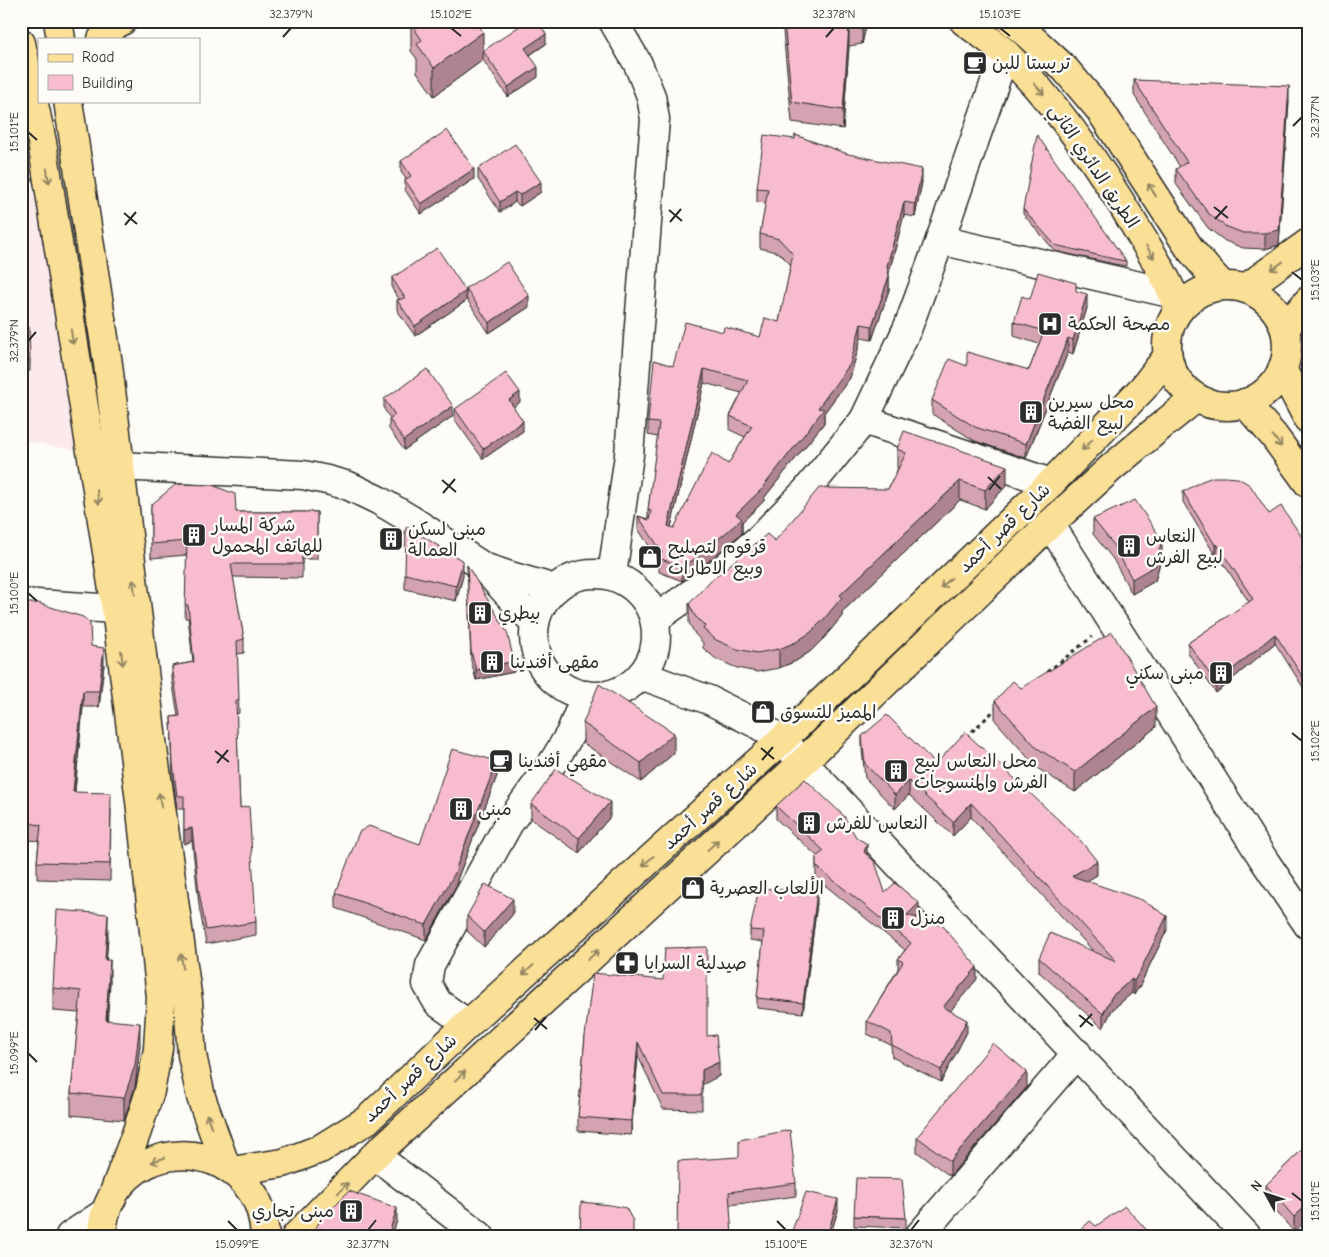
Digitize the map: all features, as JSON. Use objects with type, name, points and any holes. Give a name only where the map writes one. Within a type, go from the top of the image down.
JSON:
[{"type":"main road","points":[[58,21],[61,38]]},
{"type":"main road","points":[[103,38],[116,24],[122,21]]},
{"type":"main road","name":"الطريق الدائري الثاني","points":[[964,21],[1005,53],[1043,93],[1083,144],[1121,201],[1176,302]]},
{"type":"main road","name":"الطريق الدائري الثاني","points":[[1021,25],[1065,69],[1100,110],[1190,249],[1207,269],[1234,287]]},
{"type":"main road","points":[[21,43],[106,465],[153,749],[188,1001],[192,1055],[201,1097],[229,1169]]},
{"type":"main road","points":[[21,94],[42,142]]},
{"type":"main road","points":[[71,106],[108,364],[106,465],[116,610],[140,801],[161,997],[158,1048],[150,1091],[106,1215]]},
{"type":"main road","points":[[1234,287],[1308,243]]},
{"type":"main road","points":[[1234,287],[1256,293],[1266,299],[1274,308],[1285,328],[1287,338],[1286,360],[1277,379],[1263,394],[1245,403],[1233,406],[1220,406],[1196,398],[1178,381],[1171,370],[1167,358],[1166,344],[1176,302],[1206,289],[1234,287]]},
{"type":"main road","points":[[1285,328],[1308,301]]},
{"type":"main road","name":"شارع قصر أحمد","points":[[229,1169],[283,1163],[320,1149],[367,1120],[468,1024],[782,740],[1051,483],[1143,388],[1167,358]]},
{"type":"main road","points":[[1282,370],[1308,418]]},
{"type":"main road","name":"شارع قصر أحمد","points":[[296,1236],[375,1155],[802,763],[1050,524],[1111,468],[1196,398]]},
{"type":"main road","points":[[1245,403],[1273,435],[1308,483]]},
{"type":"main road","points":[[106,1215],[120,1185],[142,1166],[170,1156],[199,1156],[213,1160],[229,1169],[243,1181],[260,1207],[264,1221],[265,1236]]},
{"type":"street","points":[[612,576],[629,455],[655,119],[651,96],[638,64],[613,21]]},
{"type":"street","points":[[655,619],[705,584],[759,539],[806,491],[864,420],[908,327],[1005,53]]},
{"type":"street","points":[[940,240],[1176,302]]},
{"type":"street","points":[[864,420],[1051,483]]},
{"type":"street","points":[[106,465],[303,475],[349,486],[378,500],[482,566],[555,589]]},
{"type":"street","points":[[1050,524],[1264,860],[1308,925]]},
{"type":"street","points":[[482,566],[535,623]]},
{"type":"street","points":[[591,574],[612,576],[630,584],[645,598],[655,619],[656,637],[652,657],[641,675],[626,688],[607,695],[586,695],[567,689],[551,678],[540,662],[534,642],[535,623],[542,604],[555,589],[572,578],[591,574]]},
{"type":"street","points":[[21,603],[116,610]]},
{"type":"street","points":[[641,675],[709,700],[757,724],[782,740],[1247,1236]]},
{"type":"street","points":[[468,1024],[438,1003],[428,984],[430,965],[509,823],[555,759],[570,734],[586,695]]},
{"type":"street","points":[[919,1236],[1077,1053]]},
{"type":"street","points":[[375,1155],[480,1236]]},
{"type":"street","points":[[70,1236],[106,1215]]},
{"type":"path","points":[[1043,676],[1112,621]]},
{"type":"path","points":[[964,739],[992,711],[1000,706]]},
{"type":"shaded area","points":[[21,161],[41,220],[78,451],[21,440]]},
{"type":"building","points":[[414,21],[476,21],[483,32],[434,68],[417,44],[422,40],[411,24]]},
{"type":"building","points":[[527,21],[538,21],[546,34],[525,48],[538,67],[508,87],[483,51]]},
{"type":"building","points":[[784,21],[863,21],[862,24],[849,26],[843,110],[792,102]]},
{"type":"building","points":[[1134,80],[1289,86],[1279,230],[1265,233],[1243,233],[1225,226],[1208,213],[1176,169],[1187,162]]},
{"type":"building","points":[[447,130],[474,169],[421,204],[405,180],[411,176],[401,161]]},
{"type":"building","points":[[764,135],[795,139],[795,135],[848,154],[922,169],[915,204],[904,202],[887,266],[889,276],[872,326],[861,324],[850,364],[818,408],[824,409],[764,487],[736,514],[742,519],[696,558],[682,567],[659,558],[662,552],[638,516],[649,520],[651,511],[648,510],[659,423],[648,422],[654,360],[673,366],[685,322],[723,332],[724,327],[760,337],[765,318],[779,322],[793,254],[779,239],[760,234],[768,189],[757,188]],"holes":[[[704,369],[748,380],[730,416],[752,426],[728,464],[712,453],[674,528],[668,526]]]},
{"type":"building","points":[[1037,135],[1126,261],[1055,245],[1023,209]]},
{"type":"building","points":[[515,144],[541,182],[520,195],[515,192],[500,202],[478,169]]},
{"type":"building","points":[[437,248],[466,291],[415,326],[397,300],[405,298],[392,278]]},
{"type":"building","points":[[507,262],[529,296],[489,323],[466,288]]},
{"type":"building","points":[[1038,272],[1076,283],[1076,291],[1087,294],[1073,340],[1068,338],[1026,444],[975,427],[932,400],[949,359],[967,366],[967,352],[1029,370],[1044,331],[1014,322],[1022,296],[1030,299]]},
{"type":"building","points":[[29,327],[30,361],[21,361],[21,329]]},
{"type":"building","points":[[427,369],[453,406],[404,440],[389,419],[395,415],[384,399]]},
{"type":"building","points":[[506,373],[520,392],[509,400],[523,421],[483,449],[455,409]]},
{"type":"building","points":[[904,431],[1007,466],[985,490],[960,481],[840,595],[842,597],[811,632],[796,642],[779,649],[757,653],[737,649],[716,640],[703,629],[705,626],[695,616],[689,604],[710,581],[767,534],[775,541],[819,488],[888,489],[906,453],[897,449]]},
{"type":"building","points":[[1213,477],[1238,478],[1250,485],[1269,514],[1281,506],[1308,546],[1308,565],[1301,569],[1308,579],[1308,685],[1275,634],[1216,683],[1188,643],[1253,599],[1217,544],[1215,545],[1183,492]]},
{"type":"building","points":[[176,484],[212,485],[235,494],[236,512],[317,512],[317,545],[302,545],[302,564],[231,564],[244,639],[237,641],[239,700],[236,701],[240,808],[249,806],[256,922],[206,930],[199,892],[192,828],[184,830],[184,796],[177,796],[173,764],[171,717],[180,716],[172,666],[194,662],[188,605],[185,605],[187,541],[151,544],[151,505]]},
{"type":"building","name":"النعاس لبيع الفرش","points":[[1135,500],[1162,540],[1155,566],[1132,579],[1113,544],[1093,519]]},
{"type":"building","points":[[406,526],[463,561],[456,586],[405,574]]},
{"type":"building","points":[[467,565],[507,632],[514,661],[476,670],[471,651]]},
{"type":"building","points":[[21,603],[38,603],[83,617],[90,623],[91,646],[104,648],[99,691],[83,691],[73,792],[111,793],[110,864],[37,862],[41,825],[21,822]]},
{"type":"building","points":[[1112,632],[1156,707],[1075,772],[1037,748],[995,701],[1013,681],[1021,688]]},
{"type":"building","points":[[599,684],[674,733],[641,763],[583,723]]},
{"type":"building","points":[[887,715],[936,764],[965,732],[1080,840],[1097,861],[1072,876],[1142,900],[1167,916],[1141,971],[1134,981],[1132,979],[1112,996],[1103,1014],[1039,958],[1050,933],[1116,961],[971,803],[953,822],[909,781],[895,795],[865,764],[862,736]]},
{"type":"building","points":[[452,749],[497,761],[457,869],[426,925],[336,893],[359,832],[369,826],[420,844]]},
{"type":"building","name":"مبنى","points":[[556,769],[610,802],[579,838],[531,804]]},
{"type":"building","points":[[805,779],[844,816],[856,837],[867,844],[864,852],[875,862],[885,892],[895,883],[919,903],[907,915],[943,926],[977,967],[943,1007],[967,1020],[941,1070],[892,1045],[891,1033],[867,1021],[903,962],[898,959],[911,943],[816,866],[816,857],[824,851],[776,806]]},
{"type":"building","points":[[485,884],[513,899],[484,932],[467,916]]},
{"type":"building","points":[[759,888],[817,892],[803,1003],[757,998],[764,931],[750,930]]},
{"type":"building","points":[[57,910],[108,914],[105,960],[110,960],[106,1020],[140,1023],[135,1065],[124,1098],[71,1093],[81,991],[53,988]]},
{"type":"building","points":[[707,947],[707,1036],[716,1035],[719,1062],[702,1070],[702,1095],[663,1095],[638,1042],[631,1121],[578,1117],[593,973],[663,980],[665,948]]},
{"type":"building","points":[[993,1043],[1027,1072],[950,1161],[917,1137]]},
{"type":"building","points":[[790,1130],[796,1183],[729,1192],[732,1236],[677,1236],[678,1161],[739,1157],[739,1140]]},
{"type":"building","points":[[1308,1144],[1308,1204],[1294,1217],[1266,1185]]},
{"type":"building","points":[[856,1178],[902,1179],[906,1218],[854,1216]]},
{"type":"building","name":"مبنى تجاري","points":[[349,1191],[397,1208],[388,1236],[311,1236],[321,1219]]},
{"type":"building","points":[[806,1192],[838,1199],[827,1236],[810,1236],[792,1231]]},
{"type":"building","points":[[581,1202],[626,1208],[633,1221],[633,1236],[580,1236]]},
{"type":"building","points":[[1125,1206],[1152,1236],[1074,1236],[1090,1221],[1096,1226]]},
{"type":"place","name":"تريستا للبن","points":[[975,63]]},
{"type":"place","name":"مصحة الحكمة","points":[[1050,324]]},
{"type":"place","name":"محل سيرين لبيع الفضة","points":[[1031,412]]},
{"type":"place","name":"شركة المسار للهاتف المحمول","points":[[194,535]]},
{"type":"place","name":"مبنى لسكن العمالة","points":[[391,539]]},
{"type":"place","name":"النعاس لبيع الفرش","points":[[1129,546]]},
{"type":"place","name":"قرقوم لتصليح وبيع الاطارات","points":[[650,557]]},
{"type":"place","name":"بيطري","points":[[480,613]]},
{"type":"place","name":"مقهى أفندينا","points":[[492,662]]},
{"type":"place","name":"مبنى سكني","points":[[1221,673]]},
{"type":"place","name":"المميز للتسوق","points":[[763,712]]},
{"type":"place","name":"مقهي أفندينا","points":[[501,761]]},
{"type":"place","name":"محل النعاس لبيع الفرش والمنسوجات","points":[[896,771]]},
{"type":"place","name":"مبنى","points":[[461,809]]},
{"type":"place","name":"النعاس للفرش","points":[[809,823]]},
{"type":"place","name":"الألعاب العصرية","points":[[693,888]]},
{"type":"place","name":"منزل","points":[[893,918]]},
{"type":"place","name":"صيدلية السرايا","points":[[627,963]]},
{"type":"place","name":"مبنى تجاري","points":[[351,1211]]}]
